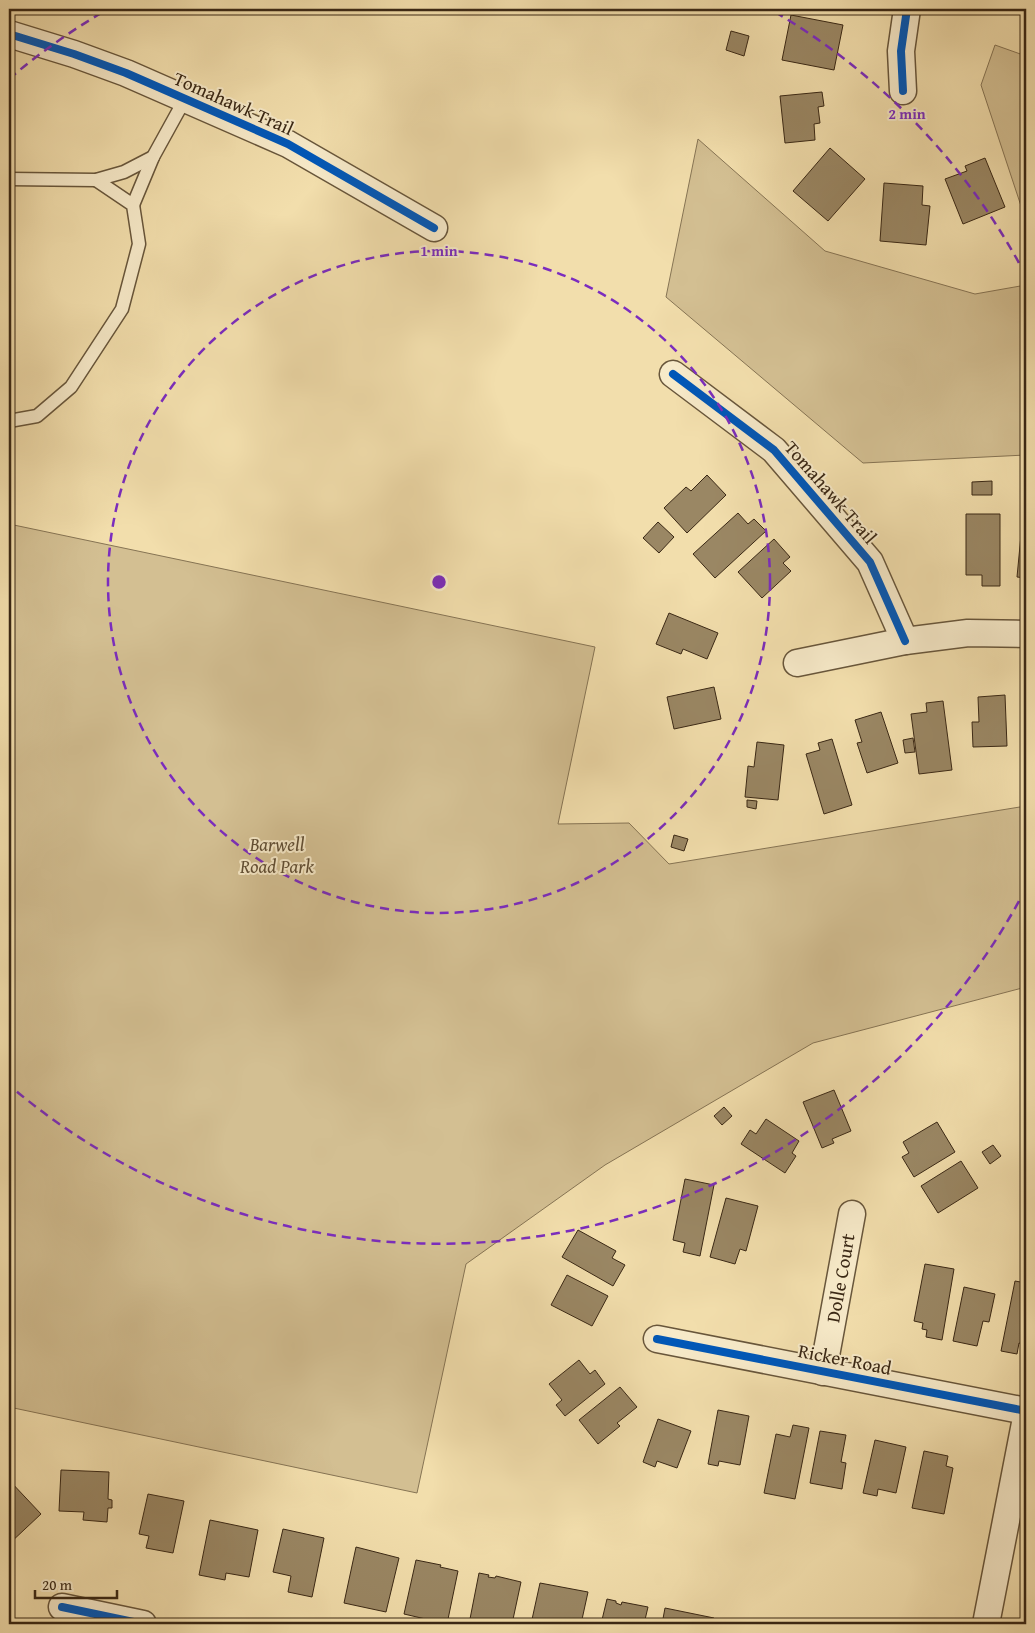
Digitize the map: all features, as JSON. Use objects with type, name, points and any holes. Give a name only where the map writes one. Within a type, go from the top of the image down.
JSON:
[{"type":"street","points":[[903,91],[901,51],[907,9]]},
{"type":"street","name":"Tomahawk Trail","points":[[9,34],[74,54],[117,70],[288,144],[434,228]]},
{"type":"street","name":"Tomahawk Trail","points":[[673,374],[774,450],[870,562],[906,641]]},
{"type":"street","points":[[797,663],[906,641],[968,633],[1026,634]]},
{"type":"street","name":"Dolle Court","points":[[823,1372],[852,1214]]},
{"type":"street","name":"Ricker Road","points":[[657,1339],[1026,1411]]},
{"type":"street","points":[[986,1624],[1026,1418]]},
{"type":"street","points":[[62,1607],[143,1624]]},
{"type":"lane","points":[[9,421],[37,416],[71,387],[122,308],[139,244],[133,205],[153,157],[185,99]]},
{"type":"lane","points":[[9,179],[96,180],[124,172],[153,157]]},
{"type":"lane","points":[[96,180],[133,205]]},
{"type":"green space","points":[[995,45],[1026,56],[1026,221],[981,85]]},
{"type":"green space","points":[[698,139],[825,251],[975,294],[1026,285],[1026,455],[863,463],[666,297]]},
{"type":"green space","name":"Barwell Road Park","points":[[9,524],[595,647],[558,824],[629,823],[669,864],[1026,806],[1026,987],[813,1043],[605,1165],[466,1264],[417,1493],[9,1407]]},
{"type":"building","points":[[791,15],[843,25],[834,70],[782,60]]},
{"type":"building","points":[[731,31],[749,36],[744,56],[726,50]]},
{"type":"building","points":[[822,92],[824,106],[818,107],[820,123],[814,124],[815,140],[785,143],[780,96]]},
{"type":"building","points":[[830,148],[865,179],[828,221],[793,191]]},
{"type":"building","points":[[985,158],[1005,207],[963,224],[945,179],[967,171],[965,166]]},
{"type":"building","points":[[884,183],[923,186],[922,205],[930,206],[926,245],[880,241]]},
{"type":"building","points":[[707,475],[726,495],[687,533],[664,508],[686,487],[691,491]]},
{"type":"building","points":[[992,481],[992,495],[972,495],[972,482]]},
{"type":"building","points":[[738,513],[748,524],[754,519],[766,531],[715,578],[693,554]]},
{"type":"building","points":[[966,514],[1000,514],[1000,586],[982,586],[982,575],[966,575]]},
{"type":"building","points":[[658,522],[674,537],[659,553],[643,538]]},
{"type":"building","points":[[1021,535],[1026,535],[1026,578],[1017,577]]},
{"type":"building","points":[[774,539],[790,557],[783,563],[791,571],[762,598],[738,572]]},
{"type":"building","points":[[669,613],[718,633],[707,659],[683,649],[681,654],[656,644]]},
{"type":"building","points":[[714,687],[721,719],[674,729],[667,697]]},
{"type":"building","points":[[1005,695],[1007,746],[973,747],[972,722],[979,722],[978,697]]},
{"type":"building","points":[[943,701],[952,770],[919,774],[911,714],[927,712],[926,703]]},
{"type":"building","points":[[881,712],[898,763],[867,773],[857,743],[862,742],[855,720]]},
{"type":"building","points":[[913,738],[915,752],[905,753],[903,740]]},
{"type":"building","points":[[832,739],[852,805],[824,814],[806,754],[820,750],[818,743]]},
{"type":"building","points":[[757,742],[784,745],[778,800],[745,797],[748,766],[754,767]]},
{"type":"building","points":[[747,800],[757,801],[756,809],[747,807]]},
{"type":"building","points":[[674,835],[688,839],[684,851],[671,847]]},
{"type":"building","points":[[834,1090],[851,1131],[832,1139],[834,1143],[822,1148],[803,1102]]},
{"type":"building","points":[[724,1107],[732,1116],[722,1125],[714,1116]]},
{"type":"building","points":[[766,1119],[799,1141],[792,1153],[796,1156],[785,1173],[741,1144],[750,1130],[756,1134]]},
{"type":"building","points":[[937,1122],[955,1152],[914,1177],[902,1157],[909,1153],[903,1142]]},
{"type":"building","points":[[993,1145],[1001,1156],[990,1164],[982,1152]]},
{"type":"building","points":[[961,1161],[978,1188],[938,1213],[921,1186]]},
{"type":"building","points":[[685,1179],[714,1185],[700,1256],[683,1252],[685,1243],[673,1240]]},
{"type":"building","points":[[726,1198],[758,1206],[746,1251],[740,1249],[735,1264],[710,1257]]},
{"type":"building","points":[[578,1230],[616,1251],[612,1258],[625,1265],[613,1286],[562,1257]]},
{"type":"building","points":[[925,1264],[954,1269],[942,1340],[926,1337],[927,1330],[922,1329],[923,1323],[914,1321]]},
{"type":"building","points":[[567,1275],[608,1296],[592,1326],[551,1305]]},
{"type":"building","points":[[1015,1281],[1026,1283],[1026,1345],[1019,1343],[1017,1354],[1001,1351]]},
{"type":"building","points":[[964,1287],[995,1294],[989,1322],[983,1321],[977,1346],[953,1341]]},
{"type":"building","points":[[579,1360],[590,1374],[595,1370],[605,1384],[565,1416],[556,1405],[562,1400],[549,1384]]},
{"type":"building","points":[[620,1387],[637,1407],[617,1423],[620,1426],[598,1444],[579,1420]]},
{"type":"building","points":[[718,1410],[749,1416],[740,1465],[719,1461],[718,1466],[708,1464]]},
{"type":"building","points":[[658,1419],[691,1431],[677,1468],[657,1461],[655,1467],[643,1462]]},
{"type":"building","points":[[793,1425],[809,1428],[795,1499],[764,1493],[776,1434],[790,1437]]},
{"type":"building","points":[[820,1431],[846,1435],[841,1462],[846,1463],[842,1489],[810,1483]]},
{"type":"building","points":[[875,1440],[906,1447],[896,1493],[878,1489],[877,1496],[863,1493]]},
{"type":"building","points":[[924,1451],[948,1456],[946,1466],[953,1468],[944,1514],[912,1508]]},
{"type":"building","points":[[61,1470],[109,1472],[108,1499],[112,1500],[112,1508],[108,1508],[107,1522],[83,1520],[84,1512],[59,1511]]},
{"type":"building","points":[[9,1480],[41,1514],[9,1544]]},
{"type":"building","points":[[148,1494],[184,1501],[173,1553],[146,1548],[149,1536],[139,1534]]},
{"type":"building","points":[[210,1520],[258,1530],[249,1577],[226,1573],[225,1580],[199,1575]]},
{"type":"building","points":[[283,1529],[324,1538],[312,1597],[288,1592],[291,1576],[273,1572]]},
{"type":"building","points":[[356,1547],[399,1558],[386,1612],[344,1603]]},
{"type":"building","points":[[416,1560],[458,1571],[447,1624],[404,1614]]},
{"type":"building","points":[[479,1573],[489,1575],[488,1577],[495,1578],[496,1576],[521,1582],[512,1624],[469,1624]]},
{"type":"building","points":[[540,1583],[588,1592],[581,1624],[531,1624]]},
{"type":"building","points":[[607,1599],[616,1601],[616,1603],[621,1605],[622,1602],[648,1607],[644,1624],[601,1624]]},
{"type":"building","points":[[665,1608],[714,1618],[713,1624],[662,1624]]},
{"type":"cycle path","points":[[903,91],[901,51],[907,9]]},
{"type":"cycle path","points":[[9,34],[74,54],[126,73],[288,144],[434,228]]},
{"type":"cycle path","points":[[673,374],[774,450],[870,562],[905,641]]},
{"type":"cycle path","points":[[657,1339],[1026,1411]]},
{"type":"cycle path","points":[[62,1607],[143,1624]]}]
